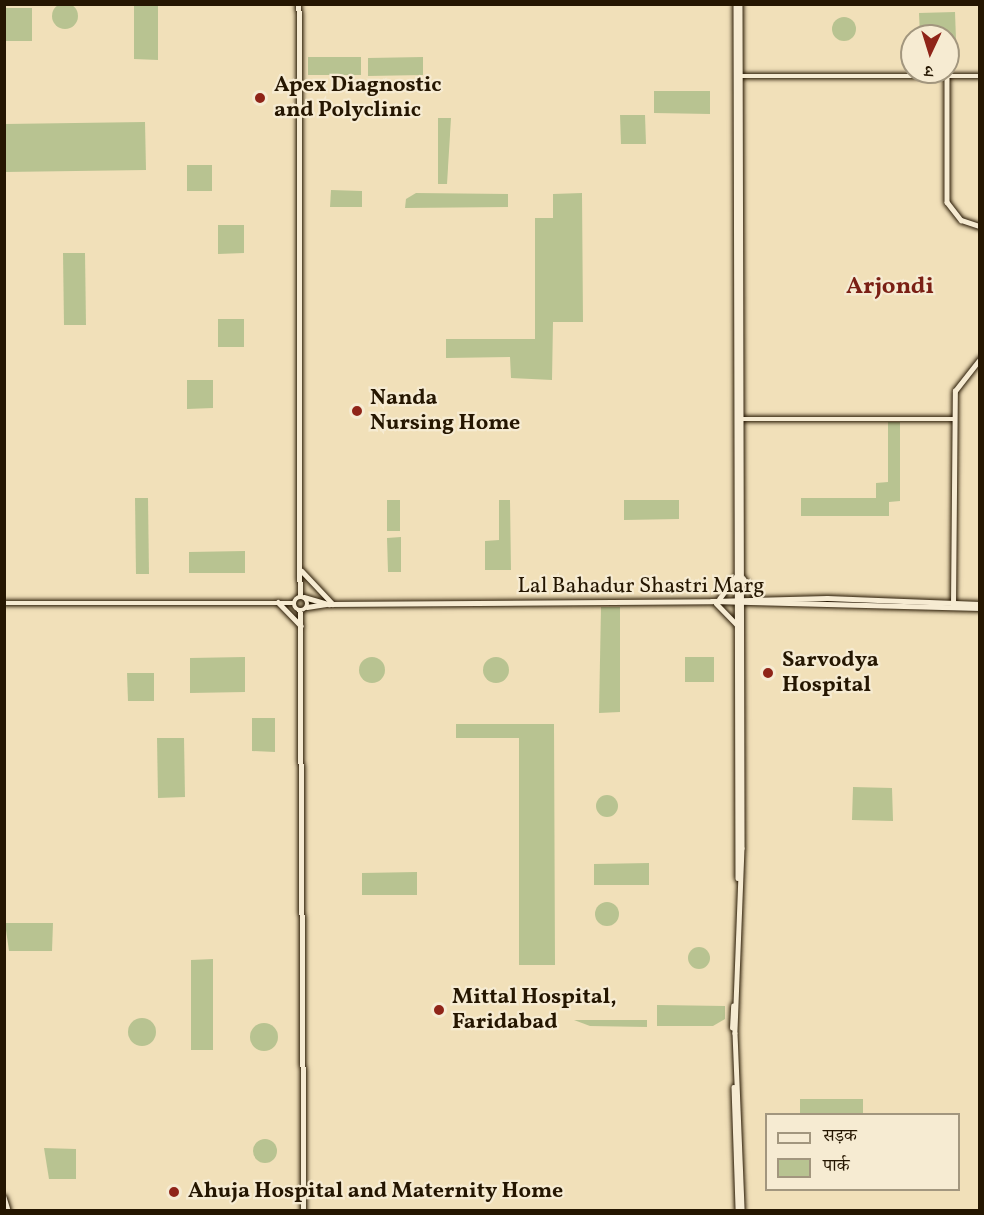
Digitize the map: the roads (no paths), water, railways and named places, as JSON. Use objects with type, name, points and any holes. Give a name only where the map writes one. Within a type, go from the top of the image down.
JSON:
[{"type":"street","points":[[299,4],[302,597],[307,607]]},
{"type":"street","points":[[738,4],[738,389],[742,851],[735,1033],[740,1210]]},
{"type":"street","points":[[738,76],[900,76]]},
{"type":"street","points":[[960,76],[980,76]]},
{"type":"street","points":[[947,84],[947,202],[961,220],[980,226]]},
{"type":"street","points":[[953,605],[956,386],[980,359]]},
{"type":"street","points":[[739,419],[954,419]]},
{"type":"street","points":[[302,571],[331,604]]},
{"type":"street","points":[[740,574],[757,598]]},
{"type":"street","points":[[737,625],[716,601],[740,574]]},
{"type":"street","points":[[4,603],[294,603],[302,597]]},
{"type":"street","name":"Lal Bahadur Shastri Marg","points":[[302,597],[331,604],[740,601],[953,605]]},
{"type":"street","points":[[740,601],[757,598],[980,606]]},
{"type":"street","points":[[740,601],[737,625],[738,851],[732,1033],[740,1210]]},
{"type":"street","points":[[278,602],[301,626]]},
{"type":"street","points":[[294,603],[300,611],[301,626],[304,1210]]},
{"type":"street","points":[[300,611],[307,607],[331,604]]},
{"type":"street","points":[[4,1197],[8,1210]]},
{"type":"place","name":"Apex Diagnostic and Polyclinic","points":[[260,98]]},
{"type":"place","name":"Nanda Nursing Home","points":[[357,411]]},
{"type":"place","name":"Sarvodya Hospital","points":[[768,673]]},
{"type":"place","name":"Mittal Hospital, Faridabad","points":[[439,1010]]},
{"type":"place","name":"Ahuja Hospital and Maternity Home","points":[[174,1192]]},
{"type":"district","name":"Arjondi","points":[[890,288]]}]
